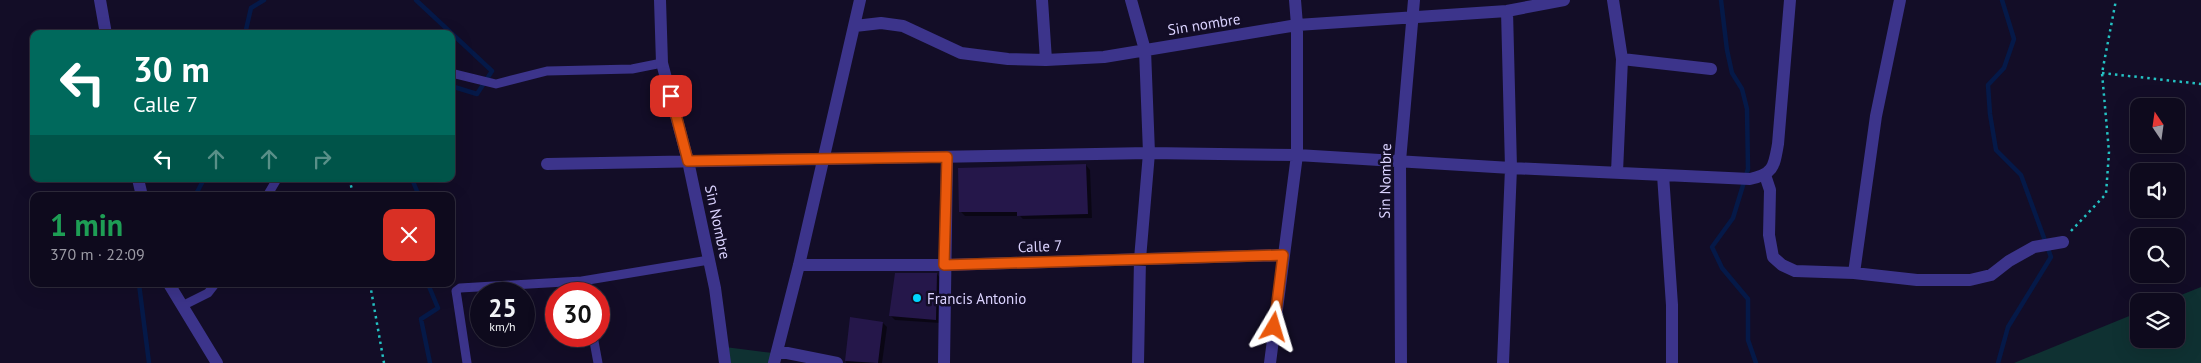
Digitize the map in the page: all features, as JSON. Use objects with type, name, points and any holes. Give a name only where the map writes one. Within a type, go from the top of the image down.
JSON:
[{"type":"street","points":[[100,0],[105,30]]},
{"type":"street","name":"Sin Nombre","points":[[660,0],[662,63],[688,161],[715,288],[725,363]]},
{"type":"street","points":[[837,363],[775,357],[799,265],[860,0]]},
{"type":"street","points":[[1042,0],[1046,60]]},
{"type":"street","points":[[1131,0],[1145,50],[1149,153],[1140,259],[1138,363]]},
{"type":"street","points":[[1270,363],[1297,155],[1297,25],[1295,0]]},
{"type":"street","name":"Sin Nombre","points":[[1401,363],[1400,161],[1414,0]]},
{"type":"street","name":"Sin nombre","points":[[855,26],[881,22],[903,26],[961,53],[1008,59],[1046,60],[1104,57],[1297,25],[1507,11],[1527,4],[1564,0]]},
{"type":"street","points":[[1614,0],[1622,59],[1617,172]]},
{"type":"street","points":[[547,164],[1149,153],[1297,155],[1511,168],[1750,179],[1765,176],[1774,165],[1778,144],[1790,0]]},
{"type":"street","points":[[1854,273],[1876,116],[1900,0]]},
{"type":"street","points":[[1503,363],[1511,168],[1507,11]]},
{"type":"street","points":[[1622,59],[1711,69]]},
{"type":"street","points":[[944,363],[947,157]]},
{"type":"street","points":[[1663,175],[1672,305],[1672,363]]},
{"type":"street","points":[[1765,176],[1770,190],[1769,235],[1773,257],[1782,265],[1795,270],[1854,273],[1917,280],[1948,278],[1970,280],[1991,275],[2009,261],[2034,247],[2063,242]]},
{"type":"street","name":"Calle 7","points":[[799,265],[944,265],[1283,255]]},
{"type":"street","points":[[171,287],[217,363]]},
{"type":"lane","points":[[455,74],[496,84],[547,71],[632,69],[662,63]]},
{"type":"lane","points":[[467,363],[456,291],[460,288],[582,281],[709,260]]},
{"type":"lane","points":[[182,306],[208,293],[213,287]]},
{"type":"lane","points":[[595,347],[598,363]]},
{"type":"path","points":[[2063,242],[2074,226],[2106,194],[2109,152],[2102,73],[2116,0]]},
{"type":"path","points":[[2102,73],[2201,84]]},
{"type":"path","points":[[371,287],[384,363]]},
{"type":"green space","points":[[2201,287],[2201,363],[2014,363],[2130,316],[2130,348],[2185,348],[2185,293]]},
{"type":"green space","points":[[725,347],[773,353],[770,363],[726,363]]},
{"type":"building","points":[[1086,164],[1088,214],[1017,216],[1017,212],[959,212],[958,168]]},
{"type":"building","name":"Francis Antonio","points":[[895,273],[937,273],[936,320],[889,316]]},
{"type":"building","points":[[850,317],[883,322],[878,363],[845,361]]},
{"type":"waterway","points":[[246,30],[251,8],[264,0]]},
{"type":"waterway","points":[[416,0],[448,30]]},
{"type":"waterway","points":[[1721,0],[1727,50],[1732,73],[1742,89],[1747,109],[1748,169],[1733,218],[1712,247],[1722,268],[1748,299],[1748,340],[1756,363]]},
{"type":"waterway","points":[[1998,363],[2008,327],[2051,257],[2021,175],[1996,150],[1990,114],[1988,85],[2004,68],[2014,39],[2002,0]]},
{"type":"waterway","points":[[455,36],[492,71],[477,94],[455,87]]},
{"type":"waterway","points":[[197,192],[202,182]]},
{"type":"waterway","points":[[413,182],[417,192]]},
{"type":"waterway","points":[[139,287],[149,363]]},
{"type":"waterway","points":[[429,287],[438,308],[421,319],[430,363]]},
{"type":"place","name":"Francis Antonio","points":[[917,298]]},
{"type":"route","points":[[671,96],[688,161],[947,157],[944,265],[1283,255],[1274,327]]}]
